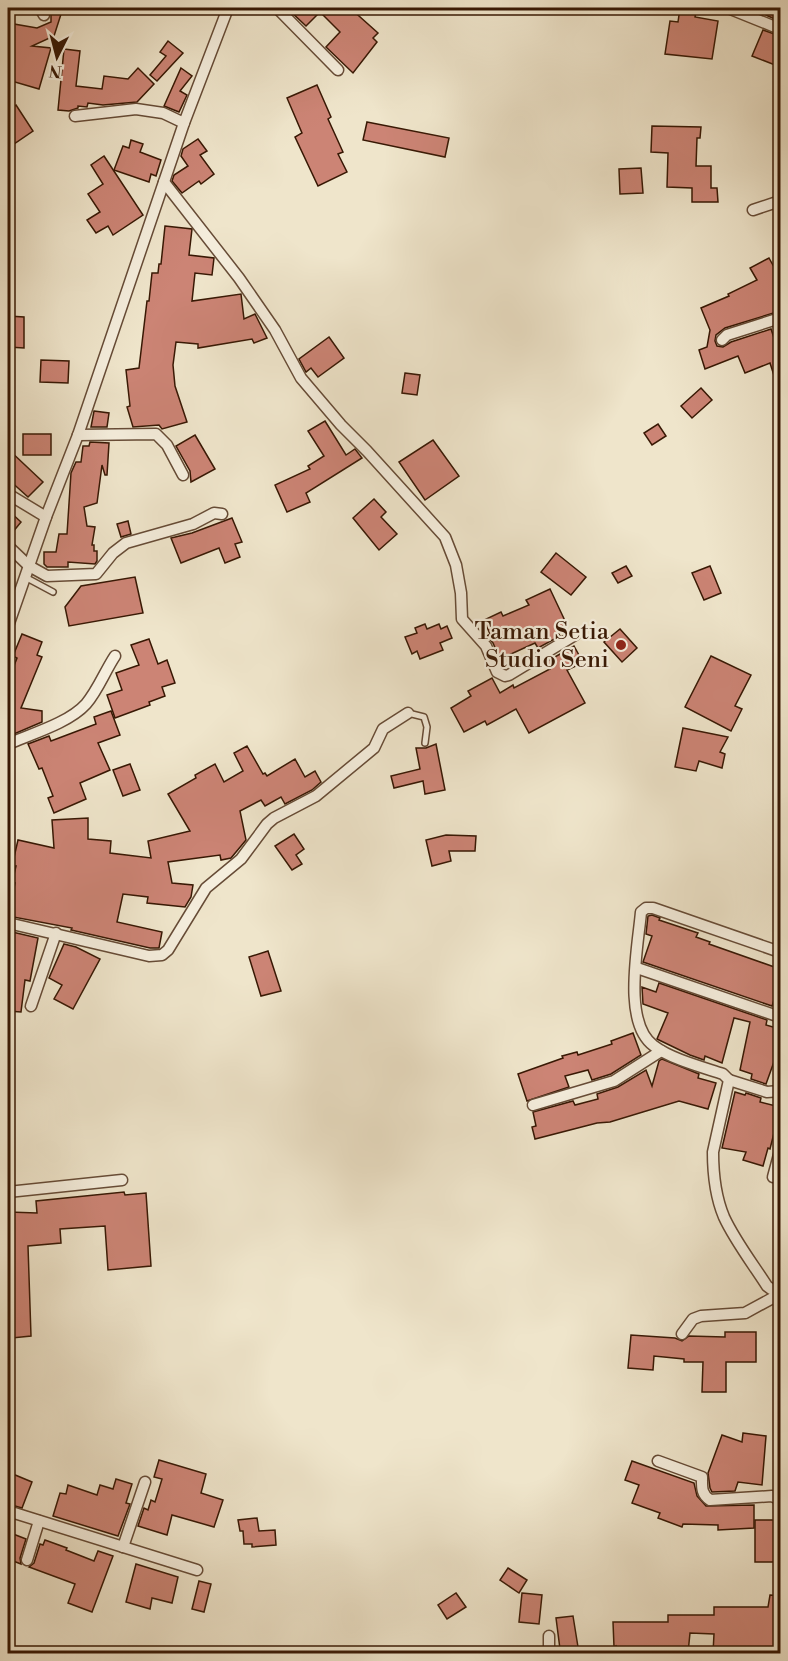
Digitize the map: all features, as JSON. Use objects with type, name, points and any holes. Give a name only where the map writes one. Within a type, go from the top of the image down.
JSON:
[{"type":"street","points":[[8,626],[46,517],[78,435],[184,123],[228,8]]},
{"type":"street","points":[[277,8],[338,70]]},
{"type":"street","points":[[728,8],[780,29]]},
{"type":"street","points":[[75,116],[136,109],[163,113],[184,123]]},
{"type":"street","points":[[165,182],[239,278],[275,330],[301,378],[341,425],[445,537],[456,565],[462,593],[462,619],[486,646],[497,672],[505,676],[509,675],[576,635]]},
{"type":"street","points":[[753,210],[780,201]]},
{"type":"street","points":[[722,340],[727,334],[780,318]]},
{"type":"street","points":[[78,435],[156,434],[167,445],[183,475]]},
{"type":"street","points":[[8,494],[46,517]]},
{"type":"street","points":[[8,546],[27,571],[47,576],[96,574],[112,553],[126,543],[193,524],[214,513],[222,514]]},
{"type":"street","points":[[8,744],[47,728],[79,710],[93,695],[115,656]]},
{"type":"street","points":[[8,923],[149,956],[162,955],[168,950],[206,888],[241,859],[267,824],[316,796],[374,748],[383,729],[408,712]]},
{"type":"street","points":[[780,952],[649,908],[641,912],[635,1011],[644,1036],[661,1051],[723,1074],[729,1080],[767,1092],[780,1091]]},
{"type":"street","points":[[32,1006],[56,933]]},
{"type":"street","points":[[636,968],[780,1017]]},
{"type":"street","points":[[533,1105],[614,1081],[661,1051]]},
{"type":"street","points":[[729,1080],[713,1152],[720,1204],[729,1226],[767,1286],[780,1292]]},
{"type":"street","points":[[773,1177],[780,1151]]},
{"type":"street","points":[[8,1192],[122,1180]]},
{"type":"street","points":[[682,1334],[693,1319],[701,1316],[750,1311],[780,1292]]},
{"type":"street","points":[[658,1461],[702,1477],[701,1489],[705,1497],[710,1500],[772,1496],[780,1500]]},
{"type":"street","points":[[123,1547],[145,1482]]},
{"type":"street","points":[[8,1511],[197,1570]]},
{"type":"street","points":[[27,1560],[39,1521]]},
{"type":"street","points":[[549,1636],[549,1653]]},
{"type":"lane","points":[[27,571],[53,592]]},
{"type":"lane","points":[[408,712],[424,717],[427,727],[425,743]]},
{"type":"building","points":[[48,8],[63,8],[54,36],[32,46],[51,48],[39,89],[8,80],[8,23],[37,28],[51,22]]},
{"type":"building","points":[[287,8],[350,8],[378,33],[373,38],[377,42],[353,73],[326,47],[340,32],[320,12],[306,26]]},
{"type":"building","points":[[680,8],[697,8],[695,17],[718,21],[712,59],[665,54],[670,21],[678,22]]},
{"type":"building","points":[[754,8],[780,8],[780,21],[768,16]]},
{"type":"building","points":[[763,30],[780,36],[780,67],[752,56]]},
{"type":"building","points":[[168,41],[183,53],[157,81],[150,75],[166,56],[160,52]]},
{"type":"building","points":[[64,49],[80,51],[76,86],[102,89],[104,76],[128,79],[138,68],[154,84],[137,102],[103,105],[88,103],[87,107],[78,106],[69,111],[58,110]]},
{"type":"building","points":[[181,68],[192,76],[180,91],[187,95],[179,112],[164,106]]},
{"type":"building","points":[[317,85],[331,117],[328,119],[343,152],[338,154],[347,172],[318,186],[295,137],[302,133],[287,98]]},
{"type":"building","points":[[16,105],[33,131],[8,148],[8,111]]},
{"type":"building","points":[[367,122],[449,138],[445,157],[363,140]]},
{"type":"building","points":[[652,126],[701,127],[700,138],[697,138],[696,166],[711,166],[711,188],[717,188],[718,202],[692,202],[692,188],[667,187],[668,153],[651,152]]},
{"type":"building","points":[[198,139],[207,151],[200,155],[214,174],[201,184],[199,181],[182,193],[172,181],[174,175],[188,166],[181,156],[183,149]]},
{"type":"building","points":[[131,140],[143,144],[140,152],[161,160],[156,176],[151,174],[149,182],[114,170],[123,146],[129,148]]},
{"type":"building","points":[[104,156],[143,215],[113,235],[108,226],[96,233],[87,220],[100,212],[88,194],[103,184],[91,165]]},
{"type":"building","points":[[641,168],[643,193],[620,194],[619,169]]},
{"type":"building","points":[[165,226],[192,229],[189,255],[214,258],[212,275],[195,273],[192,301],[241,294],[244,319],[255,314],[267,338],[254,343],[252,339],[198,348],[198,344],[176,342],[173,365],[175,386],[187,422],[162,429],[159,425],[133,427],[127,407],[130,406],[126,370],[139,368],[152,273],[158,273],[159,264],[161,264]]},
{"type":"building","points":[[769,258],[774,267],[780,263],[780,311],[725,328],[716,335],[715,341],[717,346],[723,347],[731,342],[771,329],[775,341],[780,340],[780,388],[778,388],[770,363],[745,373],[738,356],[705,369],[699,350],[707,347],[710,330],[701,308],[757,280],[750,268]]},
{"type":"building","points":[[8,316],[24,317],[24,348],[8,347]]},
{"type":"building","points":[[329,337],[344,358],[318,377],[311,368],[306,372],[299,359]]},
{"type":"building","points":[[41,360],[69,361],[68,383],[40,382]]},
{"type":"building","points":[[405,373],[420,375],[417,395],[402,393]]},
{"type":"building","points":[[701,388],[712,400],[692,418],[681,406]]},
{"type":"building","points":[[94,411],[109,413],[107,427],[91,427]]},
{"type":"building","points":[[325,421],[346,455],[355,449],[362,458],[306,493],[310,502],[287,512],[275,485],[310,469],[308,466],[324,456],[308,431]]},
{"type":"building","points":[[658,424],[666,436],[652,445],[644,433]]},
{"type":"building","points":[[23,434],[51,434],[51,455],[23,455]]},
{"type":"building","points":[[195,435],[215,469],[191,482],[190,471],[176,446]]},
{"type":"building","points":[[433,440],[459,476],[425,500],[399,462]]},
{"type":"building","points":[[90,442],[109,443],[107,475],[102,465],[97,503],[84,507],[87,526],[95,527],[92,545],[94,545],[94,551],[97,551],[97,561],[95,564],[68,562],[68,567],[47,567],[44,564],[44,552],[56,552],[59,534],[67,534],[71,473],[76,462],[81,462],[83,446],[89,446]]},
{"type":"building","points":[[8,449],[43,482],[28,497],[8,479]]},
{"type":"building","points":[[374,499],[386,512],[381,517],[397,534],[379,550],[353,518]]},
{"type":"building","points":[[8,510],[21,522],[8,538]]},
{"type":"building","points":[[232,518],[242,542],[235,544],[240,557],[225,563],[219,548],[181,563],[171,538]]},
{"type":"building","points":[[128,521],[131,534],[121,537],[117,524]]},
{"type":"building","points":[[556,553],[586,577],[571,595],[541,572]]},
{"type":"building","points":[[626,566],[632,576],[618,583],[612,573]]},
{"type":"building","points":[[710,566],[721,593],[704,600],[692,573]]},
{"type":"building","points":[[135,577],[143,613],[69,626],[65,607],[81,586]]},
{"type":"building","points":[[550,589],[567,625],[556,629],[560,636],[538,648],[535,643],[500,659],[487,636],[490,634],[484,620],[501,612],[503,616],[529,605],[526,600]]},
{"type":"building","points":[[425,624],[427,629],[439,624],[441,629],[447,626],[452,638],[440,643],[443,650],[420,659],[417,651],[412,654],[405,637],[417,633],[415,628]]},
{"type":"building","name":"Taman Setia Studio Seni","points":[[620,629],[637,648],[622,662],[604,642]]},
{"type":"building","points":[[22,634],[42,642],[37,655],[42,657],[21,708],[42,711],[42,722],[14,734],[8,733],[8,681],[17,658],[13,656]]},
{"type":"building","points":[[149,639],[158,664],[167,660],[175,683],[162,687],[165,696],[149,702],[150,705],[115,718],[107,695],[122,690],[116,673],[139,665],[131,645]]},
{"type":"building","points":[[574,646],[580,657],[573,661],[576,666],[567,670],[585,703],[529,733],[516,709],[487,725],[485,721],[464,732],[451,708],[471,696],[468,691],[492,678],[500,693],[513,685],[514,688],[550,669],[546,662]]},
{"type":"building","points":[[711,656],[751,675],[735,706],[742,709],[731,731],[685,707]]},
{"type":"building","points":[[111,711],[120,735],[98,743],[110,770],[80,783],[86,799],[54,813],[48,798],[53,796],[42,768],[39,769],[28,744],[49,736],[51,741],[96,724],[94,717]]},
{"type":"building","points":[[683,728],[728,737],[720,752],[725,754],[722,768],[699,761],[696,771],[675,767]]},
{"type":"building","points":[[436,744],[445,790],[425,794],[423,781],[394,788],[391,776],[420,769],[416,748],[426,748]]},
{"type":"building","points":[[247,746],[263,774],[267,776],[295,759],[305,777],[315,771],[321,782],[312,790],[285,804],[281,797],[265,806],[261,800],[240,811],[246,840],[231,858],[221,860],[220,855],[168,862],[172,883],[193,885],[191,897],[185,907],[147,903],[148,897],[123,894],[117,922],[162,932],[159,948],[150,948],[71,930],[72,928],[8,916],[15,883],[12,883],[16,866],[12,866],[18,840],[54,848],[52,820],[88,818],[88,839],[111,841],[110,853],[151,858],[148,841],[190,831],[168,794],[215,764],[224,782],[243,771],[234,753]]},
{"type":"building","points":[[130,764],[140,790],[123,796],[113,770]]},
{"type":"building","points":[[294,834],[304,849],[296,855],[302,864],[292,870],[275,846]]},
{"type":"building","points":[[446,835],[476,836],[475,851],[449,851],[451,861],[432,866],[426,840]]},
{"type":"building","points":[[648,916],[660,918],[659,920],[698,933],[696,937],[710,942],[709,944],[780,969],[776,984],[779,985],[772,1006],[643,962],[652,936],[646,934]]},
{"type":"building","points":[[8,931],[38,938],[30,981],[25,980],[21,1012],[8,1011]]},
{"type":"building","points":[[64,944],[76,947],[100,959],[73,1009],[54,999],[62,985],[49,978]]},
{"type":"building","points":[[268,951],[281,991],[261,996],[249,957]]},
{"type":"building","points":[[659,983],[767,1020],[766,1025],[780,1029],[779,1060],[775,1059],[766,1084],[751,1079],[752,1074],[740,1070],[750,1022],[734,1018],[722,1063],[705,1056],[704,1060],[690,1055],[657,1039],[668,1013],[643,1004],[642,987],[656,992]]},
{"type":"building","points":[[633,1033],[641,1055],[611,1074],[592,1080],[588,1070],[565,1076],[569,1087],[527,1101],[518,1074],[563,1058],[562,1056],[577,1052],[578,1055],[612,1044],[611,1041]]},
{"type":"building","points":[[662,1059],[699,1074],[698,1078],[716,1083],[708,1109],[679,1101],[610,1122],[597,1123],[535,1139],[532,1127],[536,1126],[533,1112],[573,1101],[575,1105],[598,1099],[597,1094],[618,1087],[646,1070],[652,1086],[659,1061]]},
{"type":"building","points":[[735,1092],[761,1098],[760,1102],[780,1107],[776,1133],[774,1133],[770,1149],[768,1148],[763,1166],[743,1160],[746,1152],[722,1148]]},
{"type":"building","points":[[124,1192],[125,1195],[146,1193],[151,1266],[108,1270],[105,1226],[60,1229],[61,1243],[28,1246],[31,1336],[12,1338],[8,1274],[9,1212],[37,1213],[36,1201]]},
{"type":"building","points":[[725,1332],[756,1332],[756,1362],[726,1362],[726,1392],[702,1392],[703,1362],[684,1362],[684,1359],[654,1356],[653,1370],[628,1368],[631,1335],[675,1338],[682,1341],[689,1336],[725,1337]]},
{"type":"building","points":[[743,1433],[766,1436],[762,1485],[738,1482],[735,1491],[712,1492],[708,1473],[722,1435],[742,1442]]},
{"type":"building","points":[[159,1460],[206,1474],[201,1493],[223,1500],[214,1527],[172,1515],[167,1535],[138,1526],[144,1508],[148,1510],[151,1500],[155,1502],[162,1479],[154,1477]]},
{"type":"building","points":[[632,1461],[694,1483],[697,1496],[706,1506],[754,1505],[754,1528],[718,1530],[718,1525],[683,1524],[682,1527],[658,1518],[660,1513],[632,1503],[639,1485],[625,1480]]},
{"type":"building","points":[[8,1472],[32,1482],[22,1508],[8,1504]]},
{"type":"building","points":[[116,1479],[132,1484],[126,1503],[130,1504],[118,1536],[53,1516],[60,1493],[66,1494],[68,1485],[97,1495],[100,1485],[113,1489]]},
{"type":"building","points":[[257,1518],[259,1531],[275,1530],[276,1545],[252,1547],[252,1544],[244,1544],[243,1531],[240,1531],[238,1520]]},
{"type":"building","points":[[755,1520],[774,1520],[774,1529],[779,1529],[780,1553],[775,1553],[775,1562],[755,1562]]},
{"type":"building","points":[[8,1532],[26,1539],[20,1558],[21,1564],[8,1559]]},
{"type":"building","points":[[45,1540],[94,1561],[98,1551],[113,1556],[92,1612],[68,1603],[75,1584],[29,1567],[34,1563],[40,1544],[43,1545]]},
{"type":"building","points":[[136,1564],[178,1577],[172,1603],[152,1598],[150,1609],[126,1602]]},
{"type":"building","points":[[508,1568],[527,1580],[519,1593],[500,1580]]},
{"type":"building","points":[[199,1581],[211,1584],[204,1612],[192,1609]]},
{"type":"building","points":[[456,1593],[466,1607],[447,1619],[438,1605]]},
{"type":"building","points":[[522,1593],[542,1595],[539,1624],[519,1622]]},
{"type":"building","points":[[770,1595],[780,1596],[780,1653],[713,1653],[714,1634],[690,1633],[688,1653],[666,1653],[666,1647],[640,1647],[640,1653],[616,1653],[613,1622],[668,1622],[668,1615],[714,1615],[714,1607],[768,1607]]},
{"type":"building","points":[[573,1616],[578,1647],[560,1649],[556,1618]]},
{"type":"place","name":"Taman Setia Studio Seni","points":[[621,645]]}]
